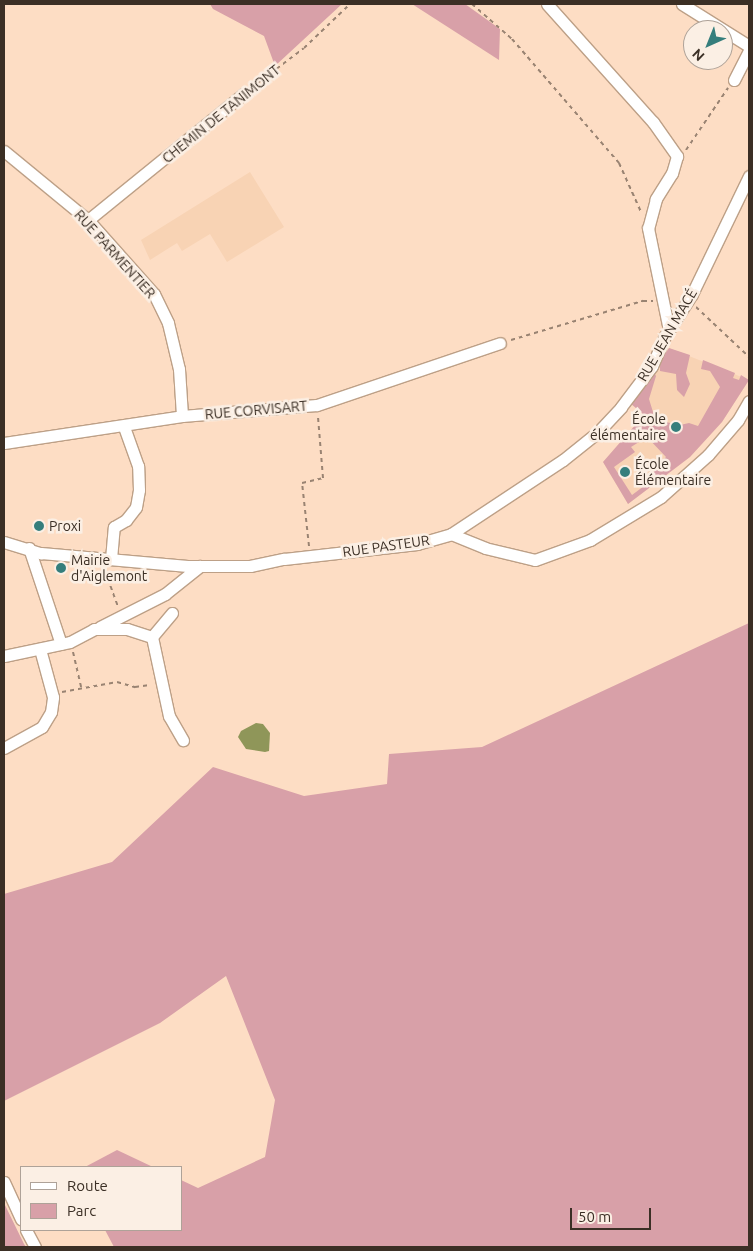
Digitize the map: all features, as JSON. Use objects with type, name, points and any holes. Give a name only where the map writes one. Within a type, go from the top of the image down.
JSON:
[{"type":"street","points":[[547,4],[653,122],[677,156],[672,173],[656,199],[648,228],[669,330]]},
{"type":"street","points":[[682,4],[749,48],[734,80]]},
{"type":"street","name":"CHEMIN DE TANIMONT","points":[[88,220],[243,94]]},
{"type":"street","name":"RUE PARMENTIER","points":[[4,151],[88,220],[154,294],[168,323],[179,369],[182,416]]},
{"type":"street","name":"RUE JEAN MACÉ","points":[[451,534],[563,460],[598,432],[652,366],[669,330],[688,300],[749,176]]},
{"type":"street","name":"RUE CORVISART","points":[[4,443],[42,435],[124,426],[182,416],[316,404],[500,343]]},
{"type":"street","points":[[451,534],[485,548],[535,560],[590,540],[661,497],[708,455],[738,420],[749,401]]},
{"type":"street","points":[[107,559],[114,527],[126,520],[136,506],[139,490],[138,466],[124,426]]},
{"type":"street","name":"RUE PASTEUR","points":[[4,542],[29,548],[107,559],[200,566],[250,566],[311,556],[417,544],[451,534]]},
{"type":"street","points":[[29,548],[66,643]]},
{"type":"street","points":[[4,656],[66,643],[165,594],[200,566]]},
{"type":"street","points":[[152,637],[172,613]]},
{"type":"street","points":[[94,628],[127,629],[152,637]]},
{"type":"street","points":[[152,637],[168,716],[183,740]]},
{"type":"street","points":[[4,748],[42,727],[51,712],[53,697],[40,649]]},
{"type":"street","points":[[4,1182],[20,1217]]},
{"type":"street","points":[[26,1231],[34,1247]]},
{"type":"path","name":"CHEMIN DE TANIMONT","points":[[243,94],[304,48],[350,4]]},
{"type":"path","points":[[472,4],[512,39],[618,163],[648,228]]},
{"type":"path","points":[[677,156],[687,149],[734,80]]},
{"type":"path","points":[[500,343],[643,300]]},
{"type":"path","points":[[688,300],[749,357]]},
{"type":"path","points":[[311,556],[302,483],[323,478],[316,404]]},
{"type":"path","points":[[107,559],[113,594]]},
{"type":"path","points":[[66,643],[81,688]]},
{"type":"path","points":[[53,697],[81,688],[117,682],[135,687],[161,684]]},
{"type":"shaded area","points":[[250,172],[284,227],[227,262],[210,234],[182,251],[177,243],[150,260],[141,240]]},
{"type":"shaded area","name":"École élémentaire","points":[[669,348],[749,380],[722,422],[690,457],[628,504],[603,462],[644,415],[645,381]]},
{"type":"shaded area","points":[[256,723],[263,724],[270,733],[269,751],[246,749],[238,737],[241,731]]},
{"type":"green space","points":[[210,4],[342,4],[275,66],[264,36],[213,9]]},
{"type":"green space","points":[[412,4],[465,4],[500,29],[499,60]]},
{"type":"green space","points":[[669,348],[690,355],[686,373],[690,384],[684,397],[677,390],[676,374],[660,371],[660,361]]},
{"type":"green space","points":[[703,360],[735,373],[733,378],[739,380],[741,375],[749,380],[722,422],[690,457],[628,504],[603,462],[644,415],[630,403],[653,370],[656,376],[649,399],[657,425],[661,421],[680,425],[689,423],[698,426],[720,387],[710,371],[701,369]],"holes":[[[647,437],[666,457],[643,484],[644,486],[632,495],[614,467],[635,452],[631,447]]]},
{"type":"green space","points":[[749,623],[749,1247],[114,1247],[106,1231],[182,1231],[182,1180],[198,1188],[265,1157],[275,1100],[226,976],[160,1023],[4,1101],[4,894],[112,862],[213,767],[304,796],[387,784],[389,754],[482,747]]},
{"type":"green space","points":[[117,1150],[151,1166],[87,1166]]},
{"type":"green space","points":[[4,1203],[24,1244],[26,1247],[4,1247]]},
{"type":"place","name":"École élémentaire","points":[[676,427]]},
{"type":"place","name":"École Élémentaire","points":[[625,472]]},
{"type":"place","name":"Proxi","points":[[39,526]]},
{"type":"place","name":"Mairie d'Aiglemont","points":[[61,568]]}]
